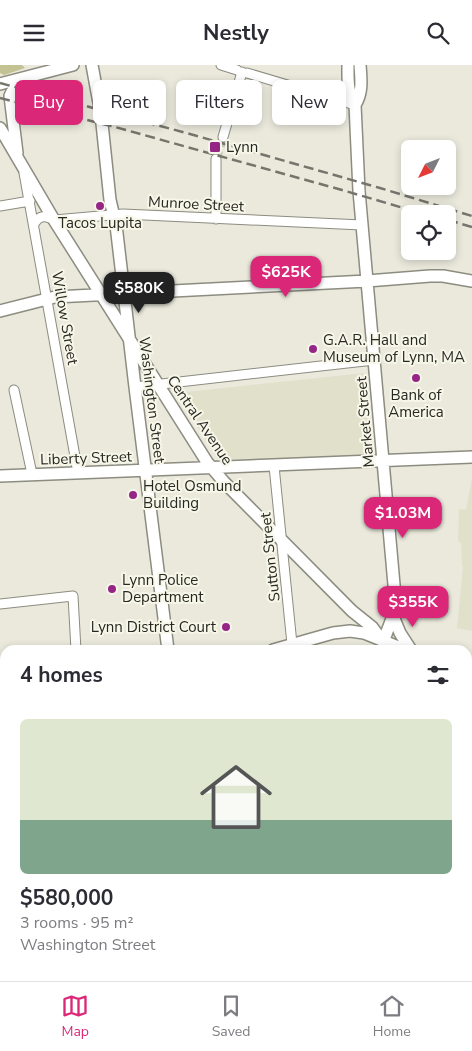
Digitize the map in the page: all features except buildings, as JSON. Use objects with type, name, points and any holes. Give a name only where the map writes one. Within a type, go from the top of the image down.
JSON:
[{"type":"main road","points":[[0,84],[73,65]]},
{"type":"main road","name":"Washington Street","points":[[92,65],[100,106],[110,200],[116,225],[167,645]]},
{"type":"main road","name":"Market Street","points":[[348,65],[349,91],[356,105]]},
{"type":"main road","name":"Market Street","points":[[360,65],[361,90],[356,105],[358,173],[395,592],[394,616],[386,645]]},
{"type":"main road","points":[[20,163],[10,96],[12,90],[17,85],[35,75]]},
{"type":"main road","name":"Central Avenue","points":[[0,128],[54,220],[212,469],[352,611],[372,627],[385,645]]},
{"type":"main road","points":[[0,311],[47,298],[430,276],[443,276],[472,281]]},
{"type":"main road","name":"Liberty Street","points":[[0,477],[472,457]]},
{"type":"main road","points":[[333,633],[351,622],[354,617],[352,611]]},
{"type":"main road","name":"Market Street","points":[[394,616],[400,633],[408,645]]},
{"type":"main road","points":[[289,645],[345,631],[360,632],[384,645]]},
{"type":"street","points":[[221,65],[356,105]]},
{"type":"street","points":[[223,137],[242,72]]},
{"type":"street","points":[[216,159],[216,219]]},
{"type":"street","name":"Willow Street","points":[[20,163],[30,201],[78,473]]},
{"type":"street","points":[[0,206],[30,201]]},
{"type":"street","name":"Munroe Street","points":[[34,224],[44,216],[54,220],[114,215],[362,225]]},
{"type":"street","points":[[135,387],[374,360]]},
{"type":"street","points":[[14,390],[32,475]]},
{"type":"street","name":"Sutton Street","points":[[274,466],[292,644]]},
{"type":"street","points":[[0,604],[73,596],[76,645]]},
{"type":"shaded area","points":[[0,65],[22,65],[25,68],[4,75],[0,73]]},
{"type":"shaded area","points":[[364,373],[373,457],[220,463],[177,393]]},
{"type":"shaded area","points":[[472,478],[472,631],[457,628],[463,566],[461,543],[458,541],[459,509],[466,510]]},
{"type":"tunnel","points":[[216,159],[223,137]]},
{"type":"railway","points":[[0,83],[190,134],[472,216]]},
{"type":"railway","points":[[0,98],[115,127],[401,207]]},
{"type":"railway","points":[[456,222],[472,227]]},
{"type":"place","name":"Lynn","points":[[215,147]]},
{"type":"place","name":"Tacos Lupita","points":[[100,206]]},
{"type":"place","name":"G.A.R. Hall and Museum of Lynn, MA","points":[[313,349]]},
{"type":"place","name":"Bank of America","points":[[416,378]]},
{"type":"place","name":"Hotel Osmund Building","points":[[133,495]]},
{"type":"place","name":"Lynn Police Department","points":[[112,589]]},
{"type":"place","name":"Lynn District Court","points":[[226,627]]}]
